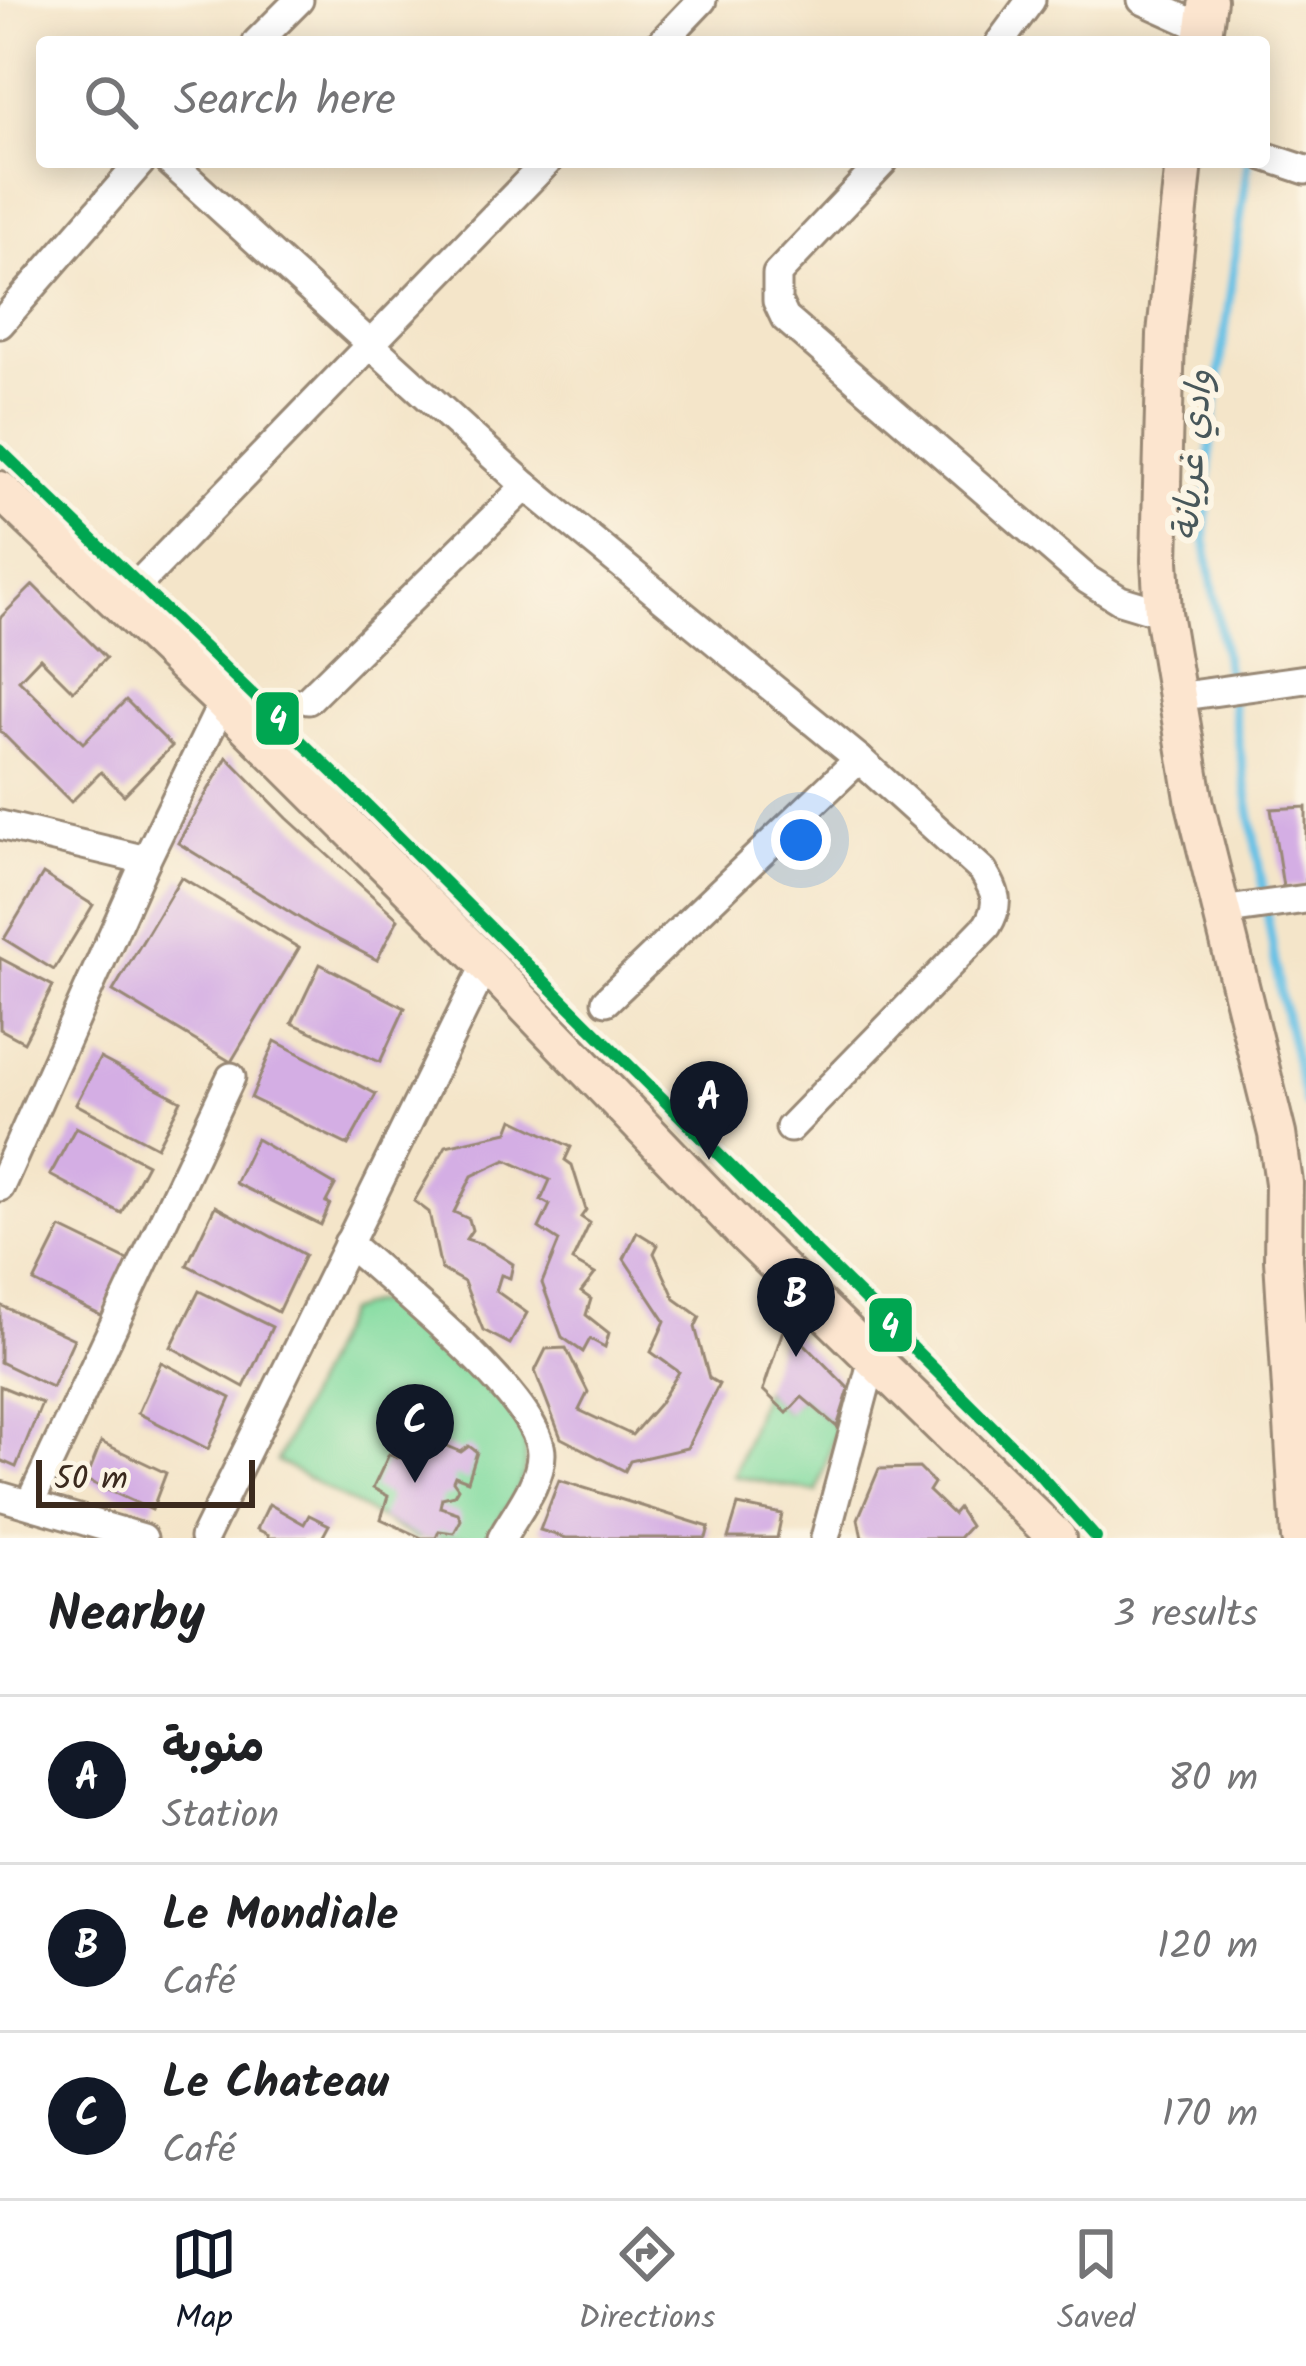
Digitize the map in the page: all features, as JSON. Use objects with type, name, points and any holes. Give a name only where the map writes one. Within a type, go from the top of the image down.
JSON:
[{"type":"main road","points":[[1183,168],[1166,334],[1163,613],[1195,804],[1233,910],[1277,1134],[1296,1276],[1300,1538]]},
{"type":"main road","points":[[0,490],[223,702],[486,964],[748,1237],[1057,1538]]},
{"type":"main road","points":[[1283,1538],[1296,1464]]},
{"type":"street","points":[[263,36],[298,0]]},
{"type":"street","points":[[668,36],[702,0]]},
{"type":"street","points":[[1004,36],[1030,0]]},
{"type":"street","points":[[1142,0],[1204,23]]},
{"type":"street","points":[[1270,157],[1306,170]]},
{"type":"street","points":[[0,324],[136,168]]},
{"type":"street","points":[[176,168],[526,486],[859,759],[983,872],[997,896],[997,910],[987,926],[790,1128]]},
{"type":"street","points":[[120,603],[541,168]]},
{"type":"street","points":[[877,168],[777,274],[777,301],[785,318],[1088,580],[1120,600],[1163,613]]},
{"type":"street","points":[[308,700],[526,486]]},
{"type":"street","points":[[1176,697],[1306,679]]},
{"type":"street","points":[[0,1187],[146,860],[223,702]]},
{"type":"street","points":[[606,1001],[859,759]]},
{"type":"street","points":[[0,825],[146,860]]},
{"type":"street","points":[[1233,910],[1293,901]]},
{"type":"street","points":[[204,1538],[486,964]]},
{"type":"street","points":[[30,1503],[231,1078]]},
{"type":"street","points":[[348,1243],[501,1383],[527,1413],[541,1448],[540,1471],[506,1537]]},
{"type":"street","points":[[827,1536],[874,1355]]},
{"type":"street","points":[[0,1496],[142,1538]]},
{"type":"green space","points":[[372,1303],[391,1303],[408,1310],[519,1418],[525,1468],[488,1538],[415,1538],[277,1461],[346,1312]]},
{"type":"green space","points":[[763,1390],[786,1412],[802,1397],[837,1427],[817,1492],[734,1476]]},
{"type":"building","points":[[33,585],[106,658],[73,691],[40,658],[19,680],[83,743],[126,700],[172,746],[124,795],[101,772],[71,802],[0,731],[0,618]]},
{"type":"building","points":[[227,757],[398,919],[377,960],[178,843]]},
{"type":"building","points":[[1306,807],[1306,886],[1283,887],[1271,809]]},
{"type":"building","points":[[43,874],[93,905],[54,970],[4,939]]},
{"type":"building","points":[[181,877],[299,948],[231,1062],[113,991]]},
{"type":"building","points":[[0,958],[53,986],[24,1042],[0,1029]]},
{"type":"building","points":[[320,964],[405,1008],[380,1062],[292,1023]]},
{"type":"building","points":[[275,1041],[376,1094],[348,1145],[251,1098]]},
{"type":"building","points":[[100,1058],[181,1101],[157,1147],[76,1104]]},
{"type":"building","points":[[513,1119],[571,1147],[565,1160],[572,1165],[586,1210],[581,1217],[590,1223],[572,1261],[595,1274],[581,1292],[591,1299],[586,1315],[609,1333],[605,1347],[590,1339],[583,1352],[562,1337],[542,1283],[559,1241],[539,1228],[550,1205],[541,1200],[550,1180],[506,1160],[472,1176],[454,1212],[469,1219],[472,1230],[466,1239],[513,1264],[510,1278],[501,1275],[496,1291],[527,1313],[510,1344],[483,1330],[464,1282],[441,1269],[429,1212],[414,1201],[446,1146],[508,1132]]},
{"type":"building","points":[[76,1127],[147,1164],[121,1213],[50,1175]]},
{"type":"building","points":[[256,1139],[335,1185],[321,1225],[235,1183]]},
{"type":"building","points":[[215,1206],[305,1255],[278,1312],[187,1265]]},
{"type":"building","points":[[61,1228],[129,1261],[102,1316],[34,1282]]},
{"type":"building","points":[[637,1232],[658,1245],[654,1253],[675,1299],[700,1317],[695,1327],[709,1378],[719,1384],[687,1448],[630,1461],[625,1471],[561,1438],[535,1371],[546,1349],[566,1348],[588,1392],[579,1410],[632,1435],[659,1404],[679,1372],[651,1352],[665,1321],[624,1259]]},
{"type":"building","points":[[199,1291],[272,1327],[244,1387],[171,1347]]},
{"type":"building","points":[[0,1305],[74,1339],[52,1387],[0,1362]]},
{"type":"building","points":[[785,1324],[849,1389],[837,1427],[802,1397],[787,1413],[763,1390]]},
{"type":"building","points":[[161,1362],[231,1398],[208,1449],[138,1413]]},
{"type":"building","points":[[0,1386],[42,1403],[16,1467],[0,1460]]},
{"type":"building","points":[[424,1428],[440,1443],[461,1452],[469,1446],[477,1452],[468,1481],[455,1476],[458,1488],[454,1495],[442,1498],[440,1507],[458,1513],[461,1520],[454,1533],[439,1531],[436,1538],[422,1538],[381,1519],[388,1496],[373,1488],[389,1454],[407,1460],[413,1433]]},
{"type":"building","points":[[101,1442],[166,1473],[152,1510],[86,1480]]},
{"type":"building","points":[[919,1468],[934,1483],[929,1491],[953,1514],[958,1508],[970,1526],[959,1538],[862,1538],[858,1519],[879,1469]]},
{"type":"building","points":[[559,1480],[709,1527],[706,1538],[566,1538],[540,1530]]},
{"type":"building","points":[[269,1504],[304,1524],[309,1515],[329,1525],[322,1538],[268,1538],[257,1529]]},
{"type":"building","points":[[738,1505],[782,1514],[777,1538],[728,1538]]},
{"type":"waterway","name":"وادي غريانة","points":[[1247,168],[1211,435],[1205,540],[1281,997],[1306,1104]]},
{"type":"transit line","name":"4","points":[[0,450],[368,806],[1031,1465],[1096,1538]]},
{"type":"place","name":"منوبة","points":[[709,1160]]},
{"type":"place","name":"Le Mondiale","points":[[796,1357]]},
{"type":"place","name":"Le Chateau","points":[[415,1483]]}]
